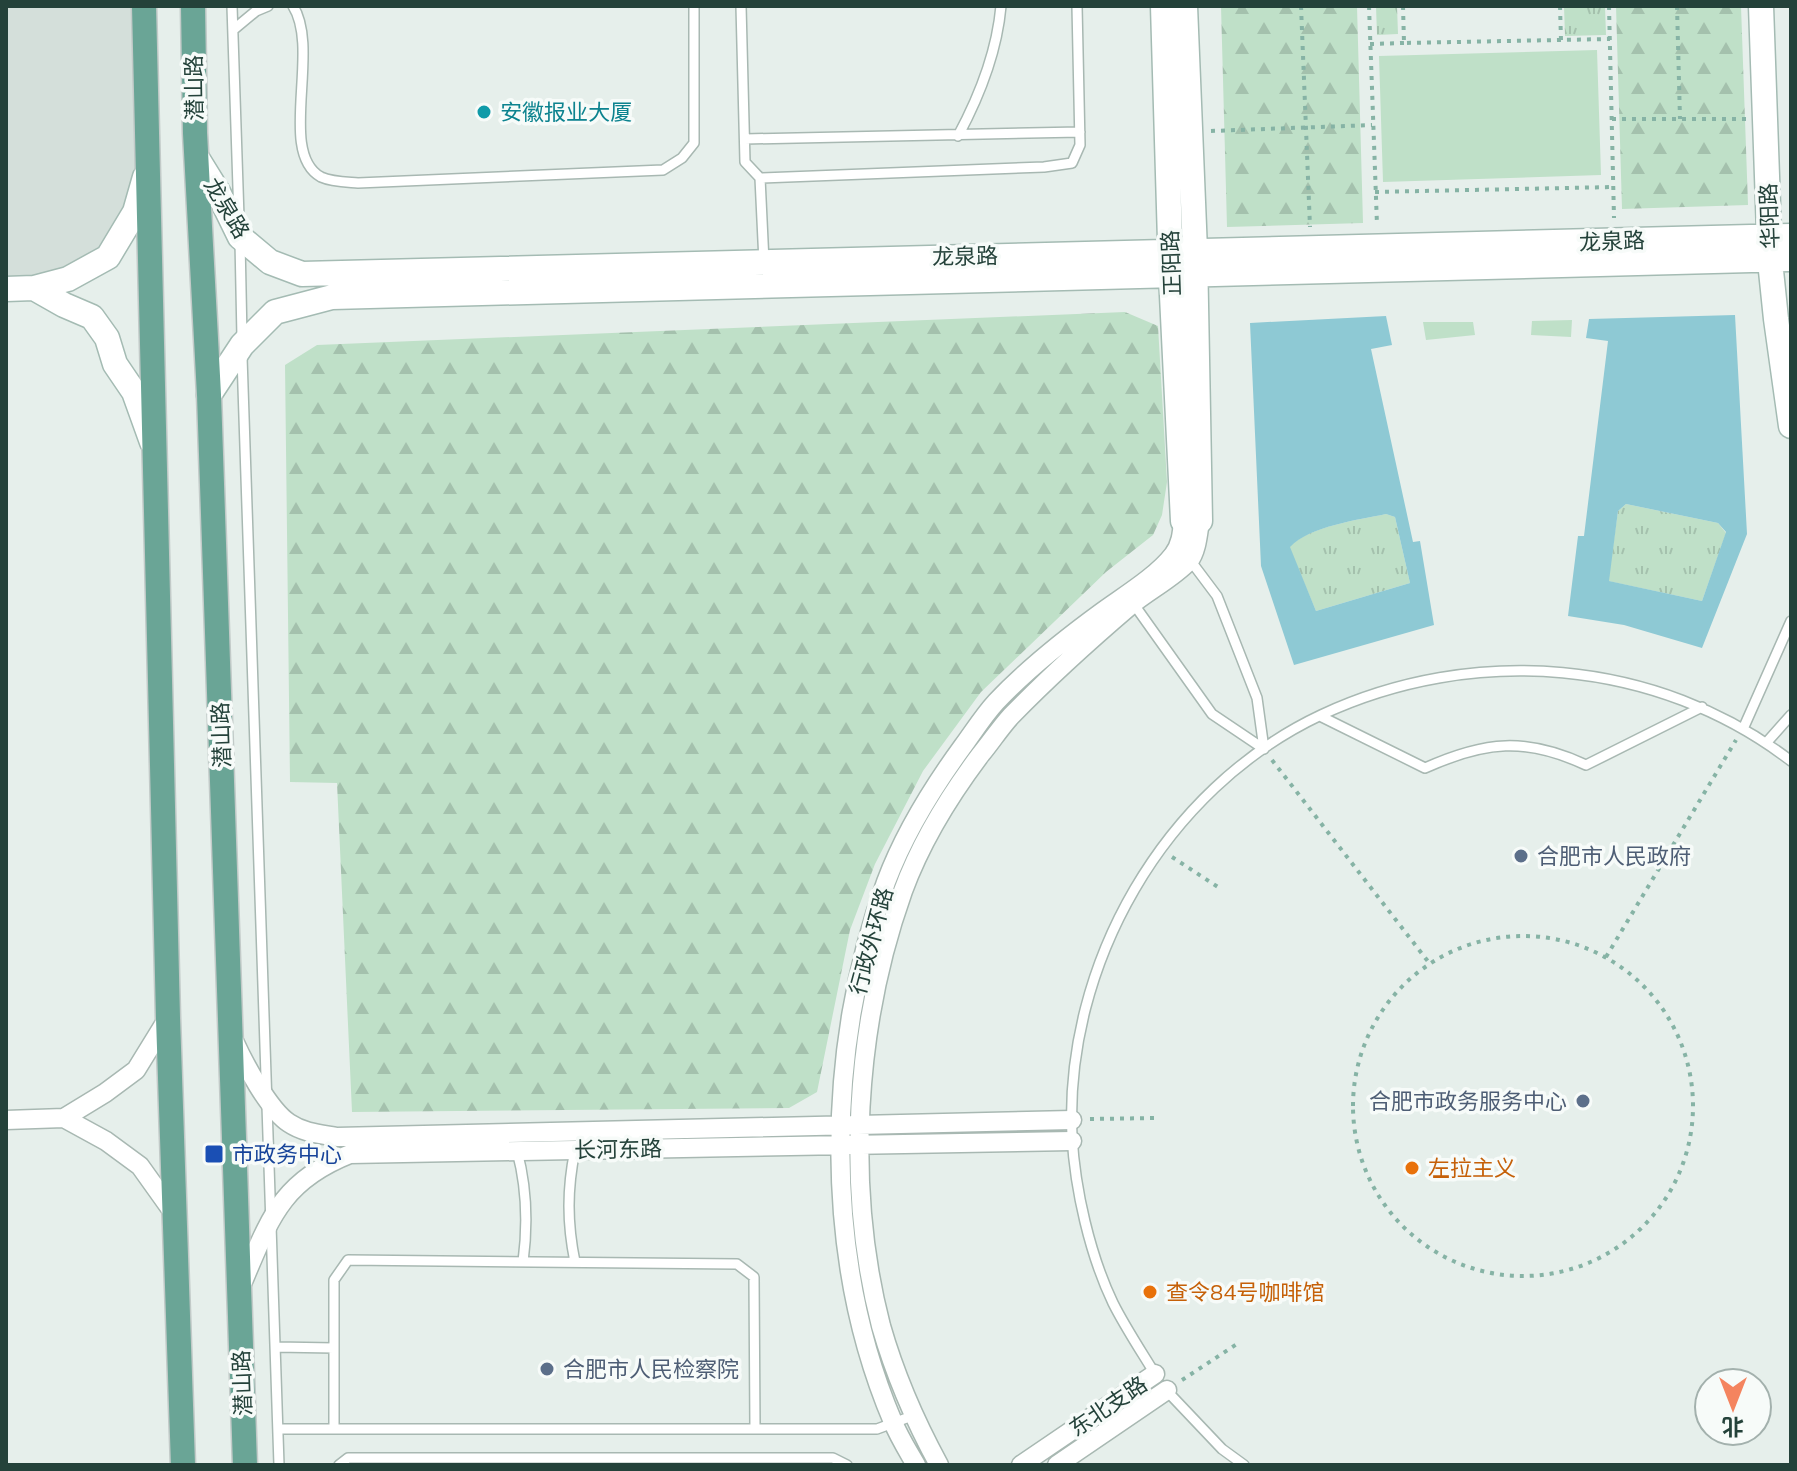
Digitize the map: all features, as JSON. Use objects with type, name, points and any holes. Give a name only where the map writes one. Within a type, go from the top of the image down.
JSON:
[{"type":"main road","points":[[144,6],[168,1018],[183,1465]]},
{"type":"main road","name":"潜山路","points":[[193,6],[245,1465]]},
{"type":"street","name":"正阳路","points":[[1163,6],[1170,263],[1192,521]]},
{"type":"street","name":"正阳路","points":[[1185,6],[1196,263],[1192,521]]},
{"type":"street","name":"华阳路","points":[[1761,6],[1764,118],[1781,248],[1776,319],[1791,426]]},
{"type":"street","name":"龙泉路","points":[[197,158],[240,237],[270,262],[302,274],[764,260],[1196,263],[1781,248]]},
{"type":"street","points":[[6,289],[34,288],[68,279],[108,257],[135,212],[149,165]]},
{"type":"street","name":"龙泉路","points":[[1196,263],[1311,249],[1378,247],[1615,241],[1781,248]]},
{"type":"street","name":"龙泉路","points":[[209,395],[242,345],[275,312],[332,297],[765,286],[1170,263]]},
{"type":"street","points":[[34,288],[92,317],[107,338],[115,364],[134,392],[153,444]]},
{"type":"street","points":[[1190,560],[1197,543],[1192,521]]},
{"type":"street","name":"行政外环路","points":[[916,1465],[893,1423],[862,1330],[842,1215],[840,1126],[849,1031],[865,945],[887,880],[939,779],[995,703],[1054,647],[1124,596],[1174,554],[1192,521]]},
{"type":"street","name":"行政外环路","points":[[939,1465],[912,1416],[881,1325],[862,1217],[858,1145],[868,1032],[885,947],[904,888],[928,836],[959,784],[1008,719],[1133,603],[1190,560]]},
{"type":"street","points":[[6,1120],[64,1118],[105,1093],[136,1070],[168,1018]]},
{"type":"street","name":"长河东路","points":[[231,1036],[247,1067],[287,1122],[309,1133],[337,1137],[1072,1120]]},
{"type":"street","points":[[64,1118],[106,1141],[140,1166],[177,1218]]},
{"type":"street","name":"长河东路","points":[[238,1293],[272,1215],[292,1187],[323,1164],[350,1154],[1072,1141]]},
{"type":"street","name":"东北支路","points":[[1021,1465],[1155,1374]]},
{"type":"street","name":"东北支路","points":[[1057,1465],[1167,1390]]},
{"type":"lane","points":[[232,6],[279,1465]]},
{"type":"lane","points":[[233,30],[256,11],[268,6]]},
{"type":"lane","points":[[293,6],[300,16],[305,45],[300,137],[306,159],[319,176],[338,182],[358,183],[663,170],[682,158],[694,143],[694,6]]},
{"type":"lane","points":[[741,6],[745,162],[760,178],[765,286]]},
{"type":"lane","points":[[958,136],[975,105],[989,62],[1001,6]]},
{"type":"lane","points":[[760,178],[1044,167],[1072,163],[1080,145],[1077,6]]},
{"type":"lane","points":[[745,139],[1080,132]]},
{"type":"lane","points":[[1190,560],[1217,596],[1252,684],[1264,749]]},
{"type":"lane","points":[[1133,603],[1212,714],[1264,749]]},
{"type":"lane","points":[[1743,729],[1791,621]]},
{"type":"lane","points":[[1244,1465],[1222,1449],[1167,1390],[1113,1302],[1085,1223],[1072,1141],[1077,1047],[1094,977],[1122,911],[1160,849],[1208,795],[1264,749],[1320,716],[1393,687],[1470,672],[1549,670],[1627,682],[1702,707],[1767,742],[1791,761]]},
{"type":"lane","points":[[1320,716],[1425,768],[1454,755],[1503,744],[1555,750],[1586,765],[1702,707]]},
{"type":"lane","points":[[1767,742],[1791,715]]},
{"type":"lane","points":[[575,1150],[568,1186],[569,1230],[575,1262]]},
{"type":"lane","points":[[517,1151],[525,1183],[523,1262]]},
{"type":"lane","points":[[334,1429],[334,1280],[348,1260],[737,1264],[754,1277],[755,1429]]},
{"type":"lane","points":[[276,1347],[334,1348]]},
{"type":"lane","points":[[278,1429],[877,1429],[912,1416]]},
{"type":"lane","points":[[339,1465],[348,1458],[833,1458],[847,1465]]},
{"type":"path","points":[[1301,6],[1311,249]]},
{"type":"path","points":[[1369,6],[1378,247]]},
{"type":"path","points":[[1403,6],[1404,43]]},
{"type":"path","points":[[1560,6],[1561,40]]},
{"type":"path","points":[[1609,6],[1615,241]]},
{"type":"path","points":[[1677,6],[1680,119]]},
{"type":"path","points":[[1370,44],[1610,39]]},
{"type":"path","points":[[1612,119],[1764,118]]},
{"type":"path","points":[[1188,132],[1372,125]]},
{"type":"path","points":[[1375,192],[1614,187]]},
{"type":"path","points":[[1606,957],[1743,729]]},
{"type":"path","points":[[1264,749],[1430,964]]},
{"type":"path","points":[[1160,849],[1221,889]]},
{"type":"path","points":[[1533,936],[1566,941],[1606,957],[1626,970],[1651,992],[1671,1020],[1685,1050],[1693,1083],[1694,1117],[1688,1151],[1658,1211],[1635,1235],[1607,1255],[1575,1268],[1542,1275],[1508,1275],[1475,1269],[1443,1256],[1416,1238],[1392,1215],[1373,1188],[1360,1157],[1353,1125],[1353,1092],[1358,1060],[1371,1029],[1388,1001],[1411,977],[1430,964],[1468,944],[1500,937],[1533,936]]},
{"type":"path","points":[[1072,1120],[1155,1118]]},
{"type":"path","points":[[1167,1390],[1240,1342]]},
{"type":"shaded area","points":[[6,6],[144,6],[149,165],[108,257],[6,289]]},
{"type":"green space","points":[[1221,6],[1357,6],[1363,223],[1227,227]]},
{"type":"green space","points":[[1376,6],[1397,6],[1398,34],[1377,35]]},
{"type":"green space","points":[[1564,6],[1605,6],[1606,35],[1565,36]]},
{"type":"green space","points":[[1616,6],[1741,6],[1748,205],[1622,209]]},
{"type":"green space","points":[[1597,50],[1601,175],[1383,182],[1379,56]]},
{"type":"green space","points":[[1125,312],[1158,326],[1167,482],[1162,515],[1153,535],[1106,572],[981,692],[923,771],[875,864],[850,930],[817,1092],[789,1108],[352,1112],[337,783],[290,782],[285,365],[317,345]]},
{"type":"green space","points":[[1572,320],[1571,337],[1531,335],[1532,321]]},
{"type":"green space","points":[[1423,322],[1473,322],[1475,335],[1426,340]]},
{"type":"green space","points":[[1626,504],[1718,523],[1726,533],[1702,601],[1608,581],[1618,511]]},
{"type":"green space","points":[[1386,514],[1395,517],[1410,583],[1316,611],[1289,547],[1322,529]]},
{"type":"water","points":[[1735,315],[1747,534],[1702,648],[1624,625],[1568,616],[1578,536],[1584,536],[1608,341],[1586,338],[1589,319]],"holes":[[[1626,504],[1718,523],[1726,532],[1702,601],[1609,581],[1618,511]]]},
{"type":"water","points":[[1386,316],[1392,345],[1371,349],[1413,542],[1420,541],[1434,625],[1294,665],[1261,566],[1250,323]],"holes":[[[1386,514],[1395,517],[1410,583],[1316,611],[1290,547],[1310,534],[1335,525]]]},
{"type":"place","name":"安徽报业大厦","points":[[484,112]]},
{"type":"place","name":"合肥市人民政府","points":[[1521,856]]},
{"type":"place","name":"合肥市政务服务中心","points":[[1583,1101]]},
{"type":"place","name":"市政务中心","points":[[214,1154]]},
{"type":"place","name":"左拉主义","points":[[1412,1168]]},
{"type":"place","name":"查令84号咖啡馆","points":[[1150,1292]]},
{"type":"place","name":"合肥市人民检察院","points":[[547,1369]]}]
